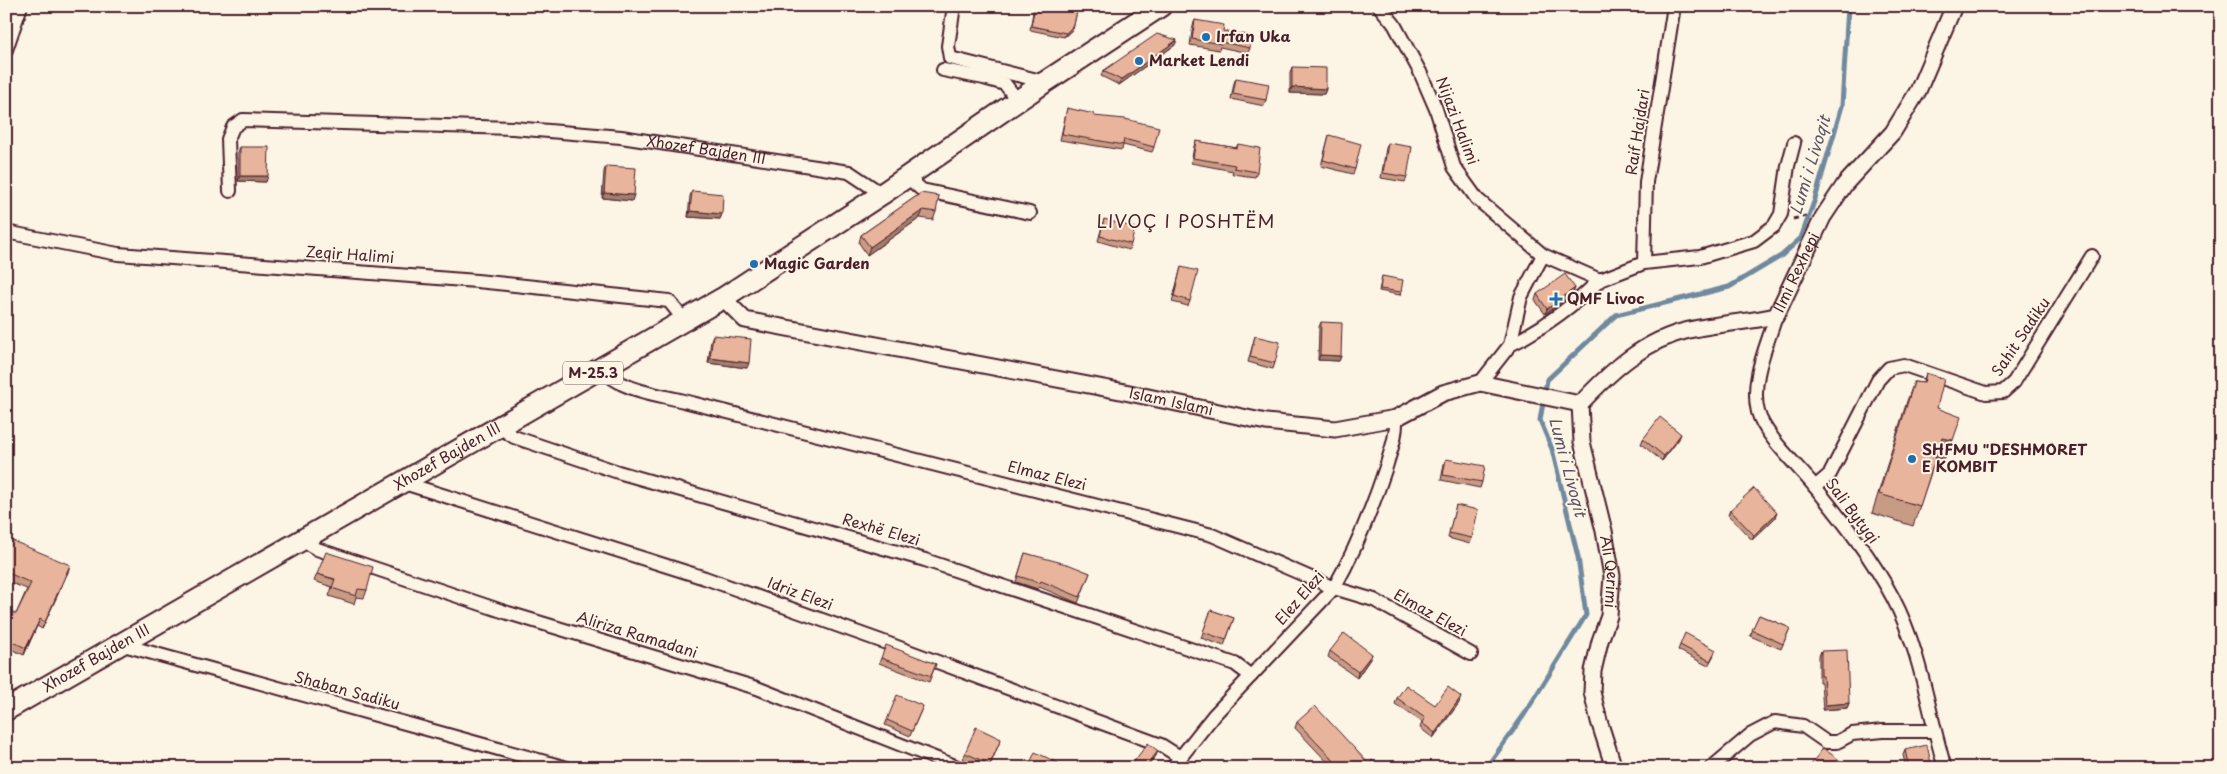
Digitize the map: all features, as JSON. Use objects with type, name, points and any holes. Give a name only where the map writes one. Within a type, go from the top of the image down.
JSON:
[{"type":"main road","name":"Xhozef Bajden III","points":[[6,710],[723,298],[882,194],[1045,82],[1161,6]]},
{"type":"street","points":[[6,50],[22,6]]},
{"type":"street","points":[[954,6],[948,46],[950,58],[1045,82]]},
{"type":"street","name":"Nijazi Halimi","points":[[1379,6],[1394,24],[1420,72],[1436,109],[1454,167],[1477,200],[1543,255]]},
{"type":"street","name":"Raif Hajdari","points":[[1644,263],[1646,182],[1674,6]]},
{"type":"street","name":"Ilmi Rexhepi","points":[[1573,402],[1623,362],[1654,342],[1689,330],[1776,316],[1823,217],[1845,184],[1893,132],[1918,91],[1954,6]]},
{"type":"street","points":[[943,70],[1005,84],[1018,101]]},
{"type":"street","name":"Xhozef Bajden III","points":[[230,191],[228,139],[233,126],[243,120],[513,128],[620,137],[849,172],[882,194]]},
{"type":"street","points":[[1573,402],[1480,382],[1510,345],[1538,330],[1583,297],[1600,280],[1644,263],[1700,257],[1754,241],[1774,226],[1781,214],[1788,166],[1794,143]]},
{"type":"street","points":[[907,177],[922,190],[1030,213]]},
{"type":"street","name":"Zeqir Halimi","points":[[6,232],[118,254],[477,281],[669,301],[684,320]]},
{"type":"street","points":[[1510,345],[1522,298],[1543,255],[1600,280]]},
{"type":"street","name":"Sahit Sadiku","points":[[1815,487],[1830,474],[1878,380],[1889,368],[1904,365],[1986,393],[2003,392],[2014,382],[2092,256]]},
{"type":"street","name":"Islam Islami","points":[[723,298],[746,320],[1120,391],[1266,422],[1335,429],[1396,418],[1443,393],[1480,382]]},
{"type":"street","name":"Sali Bytyqi","points":[[1776,316],[1756,384],[1758,412],[1771,436],[1853,535],[1894,598],[1919,661],[1934,731],[1945,768]]},
{"type":"street","name":"Elmaz Elezi","points":[[602,368],[609,378],[622,384],[1212,536],[1334,588],[1374,600],[1471,654]]},
{"type":"street","name":"Ali Qerimi","points":[[1573,402],[1604,531],[1612,576],[1609,616],[1600,641],[1593,671],[1592,692],[1614,768]]},
{"type":"street","name":"Elez Elezi","points":[[1172,768],[1214,715],[1334,588],[1348,563],[1375,500],[1397,432],[1396,418]]},
{"type":"street","name":"Rexhë Elezi","points":[[498,426],[514,437],[618,472],[925,560],[1235,664],[1251,676]]},
{"type":"street","name":"Idriz Elezi","points":[[401,482],[714,581],[1152,742],[1180,757]]},
{"type":"street","name":"Aliriza Ramadani","points":[[302,540],[317,550],[508,612],[757,688],[960,768]]},
{"type":"street","name":"Shaban Sadiku","points":[[120,644],[567,768]]},
{"type":"street","points":[[1711,768],[1750,735],[1775,722],[1803,726],[1826,742],[1837,742],[1852,734],[1884,731],[1934,731]]},
{"type":"path","points":[[1790,220],[1808,216]]},
{"type":"building","points":[[1035,6],[1078,6],[1074,25],[1066,33],[1031,26]]},
{"type":"building","points":[[1195,20],[1224,25],[1223,31],[1252,36],[1250,48],[1192,39]]},
{"type":"building","name":"Market Lendi","points":[[1157,34],[1177,40],[1121,80],[1103,71]]},
{"type":"building","points":[[1292,67],[1326,68],[1326,89],[1292,87]]},
{"type":"building","points":[[1236,78],[1269,84],[1266,100],[1233,94]]},
{"type":"building","points":[[1067,108],[1094,114],[1094,116],[1125,119],[1159,127],[1154,147],[1124,139],[1123,145],[1062,134]]},
{"type":"building","points":[[1329,135],[1361,144],[1355,169],[1323,160]]},
{"type":"building","points":[[1196,141],[1237,148],[1238,144],[1260,148],[1257,172],[1234,168],[1235,165],[1193,158]]},
{"type":"building","points":[[1388,143],[1412,147],[1407,177],[1383,173]]},
{"type":"building","points":[[240,147],[269,147],[268,176],[240,176]]},
{"type":"building","points":[[606,166],[636,168],[634,195],[604,193]]},
{"type":"building","points":[[692,191],[723,194],[722,214],[690,211]]},
{"type":"building","points":[[921,193],[939,196],[936,212],[923,210],[870,247],[861,235]]},
{"type":"building","points":[[1104,219],[1135,228],[1131,244],[1100,236]]},
{"type":"building","points":[[1181,267],[1198,271],[1190,301],[1174,296]]},
{"type":"building","points":[[1565,274],[1575,288],[1547,309],[1537,294]]},
{"type":"building","points":[[1382,276],[1403,280],[1401,292],[1380,289]]},
{"type":"building","points":[[1321,322],[1342,323],[1341,356],[1320,355]]},
{"type":"building","points":[[713,335],[751,339],[749,363],[710,358]]},
{"type":"building","points":[[1255,336],[1280,342],[1275,363],[1250,357]]},
{"type":"building","name":"SHFMU \"DESHMORET E KOMBIT","points":[[1926,373],[1944,379],[1937,408],[1961,417],[1953,440],[1942,438],[1920,506],[1879,494],[1914,382],[1924,383]]},
{"type":"building","points":[[1660,417],[1681,434],[1664,456],[1643,439]]},
{"type":"building","points":[[1446,459],[1485,466],[1482,482],[1443,475]]},
{"type":"building","points":[[1754,488],[1777,513],[1754,535],[1730,510]]},
{"type":"building","points":[[1456,505],[1478,510],[1472,538],[1449,533]]},
{"type":"building","points":[[6,538],[70,565],[45,622],[40,619],[26,648],[6,639],[6,609],[16,614],[31,583],[6,572]]},
{"type":"building","points":[[326,552],[373,567],[367,590],[358,589],[356,596],[332,588],[335,579],[317,574]]},
{"type":"building","points":[[1025,553],[1070,565],[1090,573],[1080,597],[1041,581],[1040,583],[1018,576]]},
{"type":"building","points":[[1211,610],[1234,618],[1226,640],[1203,632]]},
{"type":"building","points":[[1759,615],[1790,628],[1783,644],[1752,630]]},
{"type":"building","points":[[1344,633],[1372,654],[1358,672],[1330,651]]},
{"type":"building","points":[[1685,633],[1716,650],[1710,661],[1680,645]]},
{"type":"building","points":[[886,645],[936,664],[931,676],[881,658]]},
{"type":"building","points":[[1847,650],[1849,703],[1825,705],[1823,676],[1821,676],[1821,651]]},
{"type":"building","points":[[1406,685],[1435,705],[1448,687],[1461,697],[1435,733],[1422,723],[1425,718],[1397,698]]},
{"type":"building","points":[[897,695],[923,706],[912,731],[887,720]]},
{"type":"building","points":[[1315,706],[1369,764],[1372,760],[1381,768],[1335,768],[1338,765],[1297,722]]},
{"type":"building","points":[[976,727],[1001,739],[990,764],[965,753]]},
{"type":"building","points":[[1148,743],[1158,751],[1145,768],[1129,768]]},
{"type":"building","points":[[1927,745],[1932,768],[1909,768],[1905,750]]},
{"type":"building","points":[[1823,748],[1850,768],[1812,768],[1810,766]]},
{"type":"building","points":[[1035,752],[1058,763],[1056,768],[1028,768]]},
{"type":"waterway","name":"Lumi i Livoqit","points":[[1486,768],[1524,715],[1586,615],[1578,557],[1552,449],[1540,420],[1547,380],[1616,315],[1729,287],[1781,256],[1801,238],[1815,199],[1842,106],[1848,6]]},
{"type":"place","name":"Irfan Uka","points":[[1206,37]]},
{"type":"place","name":"Market Lendi","points":[[1139,61]]},
{"type":"place","name":"Magic Garden","points":[[754,264]]},
{"type":"place","name":"QMF Livoc","points":[[1556,299]]},
{"type":"place","name":"SHFMU \"DESHMORET E KOMBIT","points":[[1912,459]]},
{"type":"district","name":"LIVOÇ I POSHTËM","points":[[1186,222]]}]
